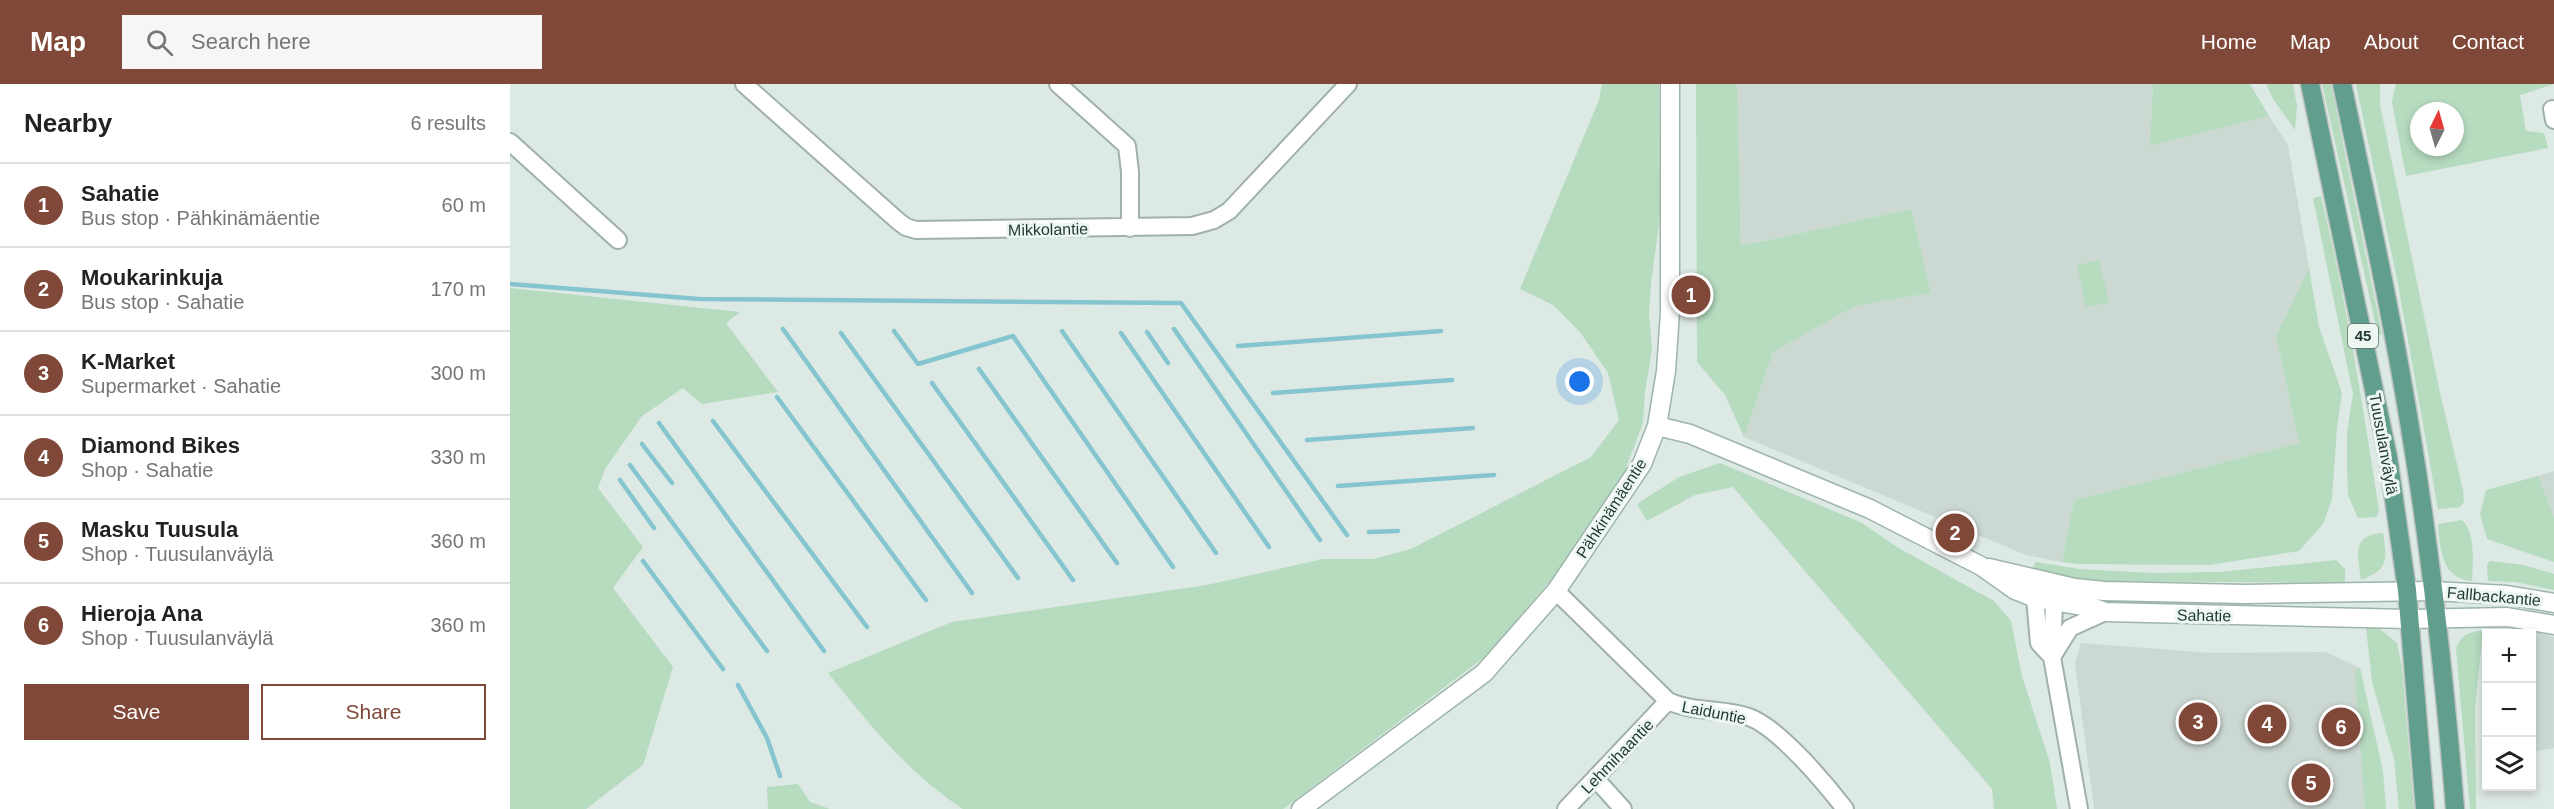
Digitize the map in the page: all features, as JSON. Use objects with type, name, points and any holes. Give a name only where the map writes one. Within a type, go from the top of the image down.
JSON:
[{"type":"main road","name":"Tuusulanväylä","points":[[2310,84],[2388,457],[2407,590],[2425,809]]},
{"type":"main road","name":"Tuusulanväylä","points":[[2342,84],[2388,306],[2412,441],[2441,644],[2455,809]]},
{"type":"street","name":"Mikkolantie","points":[[744,84],[906,227],[916,230],[1192,226],[1214,220],[1229,212],[1348,84]]},
{"type":"street","points":[[1058,84],[1127,146],[1130,172],[1130,228]]},
{"type":"street","name":"Pähkinämäentie","points":[[1301,809],[1484,673],[1556,591],[1642,464],[1657,426],[1666,371],[1670,312],[1670,84]]},
{"type":"street","points":[[510,142],[618,240]]},
{"type":"street","name":"Sahatie","points":[[1657,426],[1690,434],[1837,494],[1981,566],[2015,590],[2054,603],[2094,608],[2105,612],[2437,620]]},
{"type":"street","name":"Sahatie","points":[[1981,566],[2104,591],[2147,593],[2433,591]]},
{"type":"street","points":[[2051,582],[2036,598],[2039,643],[2052,657]]},
{"type":"street","points":[[2051,582],[2054,603],[2052,657],[2079,809]]},
{"type":"street","name":"Laiduntie","points":[[1556,591],[1668,701],[1683,708],[1748,717],[1770,728],[1845,809]]},
{"type":"street","name":"Fallbackantie","points":[[2433,591],[2507,595],[2554,603]]},
{"type":"street","points":[[2052,657],[2070,628],[2105,612]]},
{"type":"street","name":"Fallbackantie","points":[[2437,620],[2507,617],[2554,625]]},
{"type":"street","name":"Lehmihaantie","points":[[1566,809],[1668,701]]},
{"type":"street","points":[[1595,778],[1623,809]]},
{"type":"shaded area","points":[[1737,84],[2153,84],[2150,146],[2269,116],[2288,145],[2309,268],[2276,335],[2299,443],[2074,500],[2062,562],[2026,555],[1744,437],[1773,352],[1855,306],[1931,293],[1911,209],[1741,246]]},
{"type":"shaded area","points":[[2554,471],[2554,517],[2538,476]]},
{"type":"shaded area","points":[[2536,633],[2554,637],[2554,748],[2536,751]]},
{"type":"shaded area","points":[[2081,643],[2211,653],[2326,652],[2360,668],[2376,809],[2094,809],[2075,663]]},
{"type":"green space","points":[[1602,84],[1659,84],[1660,217],[1651,283],[1649,313],[1652,349],[1643,423],[1623,476],[1554,576],[1486,656],[1283,809],[963,809],[924,780],[890,747],[828,673],[952,622],[1207,585],[1323,559],[1373,559],[1411,549],[1591,457],[1619,420],[1608,373],[1580,332],[1553,305],[1520,289],[1599,100]]},
{"type":"green space","points":[[1696,84],[1737,84],[1741,246],[1911,209],[1931,293],[1855,306],[1773,352],[1744,437],[1725,395],[1697,362]]},
{"type":"green space","points":[[2153,84],[2250,84],[2269,116],[2150,146]]},
{"type":"green space","points":[[2266,84],[2293,84],[2297,106],[2295,130],[2273,99]]},
{"type":"green space","points":[[2322,84],[2331,84],[2382,334],[2378,335]]},
{"type":"green space","points":[[2356,84],[2380,84],[2380,105],[2439,388],[2463,490],[2464,502],[2460,507],[2438,509],[2398,284]]},
{"type":"green space","points":[[2396,84],[2554,84],[2520,95],[2526,131],[2544,133],[2548,148],[2406,176],[2392,102]]},
{"type":"green space","points":[[2321,196],[2360,392],[2379,511],[2376,517],[2358,518],[2348,495],[2347,433],[2353,394],[2313,198]]},
{"type":"green space","points":[[2099,260],[2109,302],[2086,307],[2077,265]]},
{"type":"green space","points":[[2309,268],[2319,327],[2342,393],[2332,499],[2323,524],[2299,551],[2209,565],[2062,562],[2074,500],[2299,443],[2276,335]]},
{"type":"green space","points":[[510,288],[740,312],[726,323],[778,392],[702,404],[683,388],[642,416],[605,469],[598,488],[643,547],[613,588],[673,667],[643,765],[586,809],[510,809]]},
{"type":"green space","points":[[1720,463],[1862,523],[1897,547],[1994,601],[2011,621],[2022,676],[2050,763],[2057,809],[1994,809],[1992,789],[1733,487],[1695,495],[1647,521],[1637,504],[1679,477]]},
{"type":"green space","points":[[2538,476],[2554,517],[2554,562],[2487,539],[2480,514],[2486,490]]},
{"type":"green space","points":[[2462,520],[2472,540],[2472,581],[2454,574],[2448,568],[2441,552],[2438,524]]},
{"type":"green space","points":[[2383,533],[2384,562],[2377,572],[2361,580],[2358,555],[2361,542],[2373,535]]},
{"type":"green space","points":[[2336,560],[2345,569],[2345,583],[2094,581],[2076,580],[2031,570],[2036,562],[2079,569],[2153,573],[2220,572]]},
{"type":"green space","points":[[2490,561],[2524,565],[2554,574],[2554,590],[2515,582],[2488,581],[2487,564]]},
{"type":"green space","points":[[2366,627],[2380,629],[2397,643],[2402,667],[2414,809],[2399,809],[2394,759],[2372,682]]},
{"type":"green space","points":[[2482,630],[2475,709],[2476,809],[2470,809],[2456,649],[2460,640],[2473,632]]},
{"type":"green space","points":[[2360,668],[2383,771],[2386,809],[2365,809],[2355,673]]},
{"type":"green space","points":[[798,784],[810,802],[830,809],[768,809],[767,787]]},
{"type":"waterway","points":[[510,284],[699,299],[1181,303],[1347,535]]},
{"type":"waterway","points":[[783,329],[972,593]]},
{"type":"waterway","points":[[1174,329],[1320,540]]},
{"type":"waterway","points":[[894,331],[918,364],[1013,336],[1173,567]]},
{"type":"waterway","points":[[1062,331],[1216,553]]},
{"type":"waterway","points":[[1238,346],[1441,331]]},
{"type":"waterway","points":[[1147,332],[1168,363]]},
{"type":"waterway","points":[[841,333],[1018,578]]},
{"type":"waterway","points":[[1121,333],[1269,547]]},
{"type":"waterway","points":[[979,369],[1117,563]]},
{"type":"waterway","points":[[1273,393],[1452,380]]},
{"type":"waterway","points":[[932,383],[1073,580]]},
{"type":"waterway","points":[[777,397],[926,600]]},
{"type":"waterway","points":[[713,421],[867,627]]},
{"type":"waterway","points":[[659,423],[824,651]]},
{"type":"waterway","points":[[1307,440],[1473,428]]},
{"type":"waterway","points":[[642,444],[672,483]]},
{"type":"waterway","points":[[630,465],[767,651]]},
{"type":"waterway","points":[[1338,486],[1494,475]]},
{"type":"waterway","points":[[620,480],[654,528]]},
{"type":"waterway","points":[[1369,532],[1398,531]]},
{"type":"waterway","points":[[643,561],[723,669]]},
{"type":"waterway","points":[[738,685],[767,738],[780,776]]},
{"type":"place","name":"Sahatie","points":[[1691,295]]},
{"type":"place","name":"Moukarinkuja","points":[[1955,533]]},
{"type":"place","name":"K-Market","points":[[2198,722]]},
{"type":"place","name":"Diamond Bikes","points":[[2267,724]]},
{"type":"place","name":"Hieroja Ana","points":[[2341,727]]},
{"type":"place","name":"Masku Tuusula","points":[[2311,783]]}]
